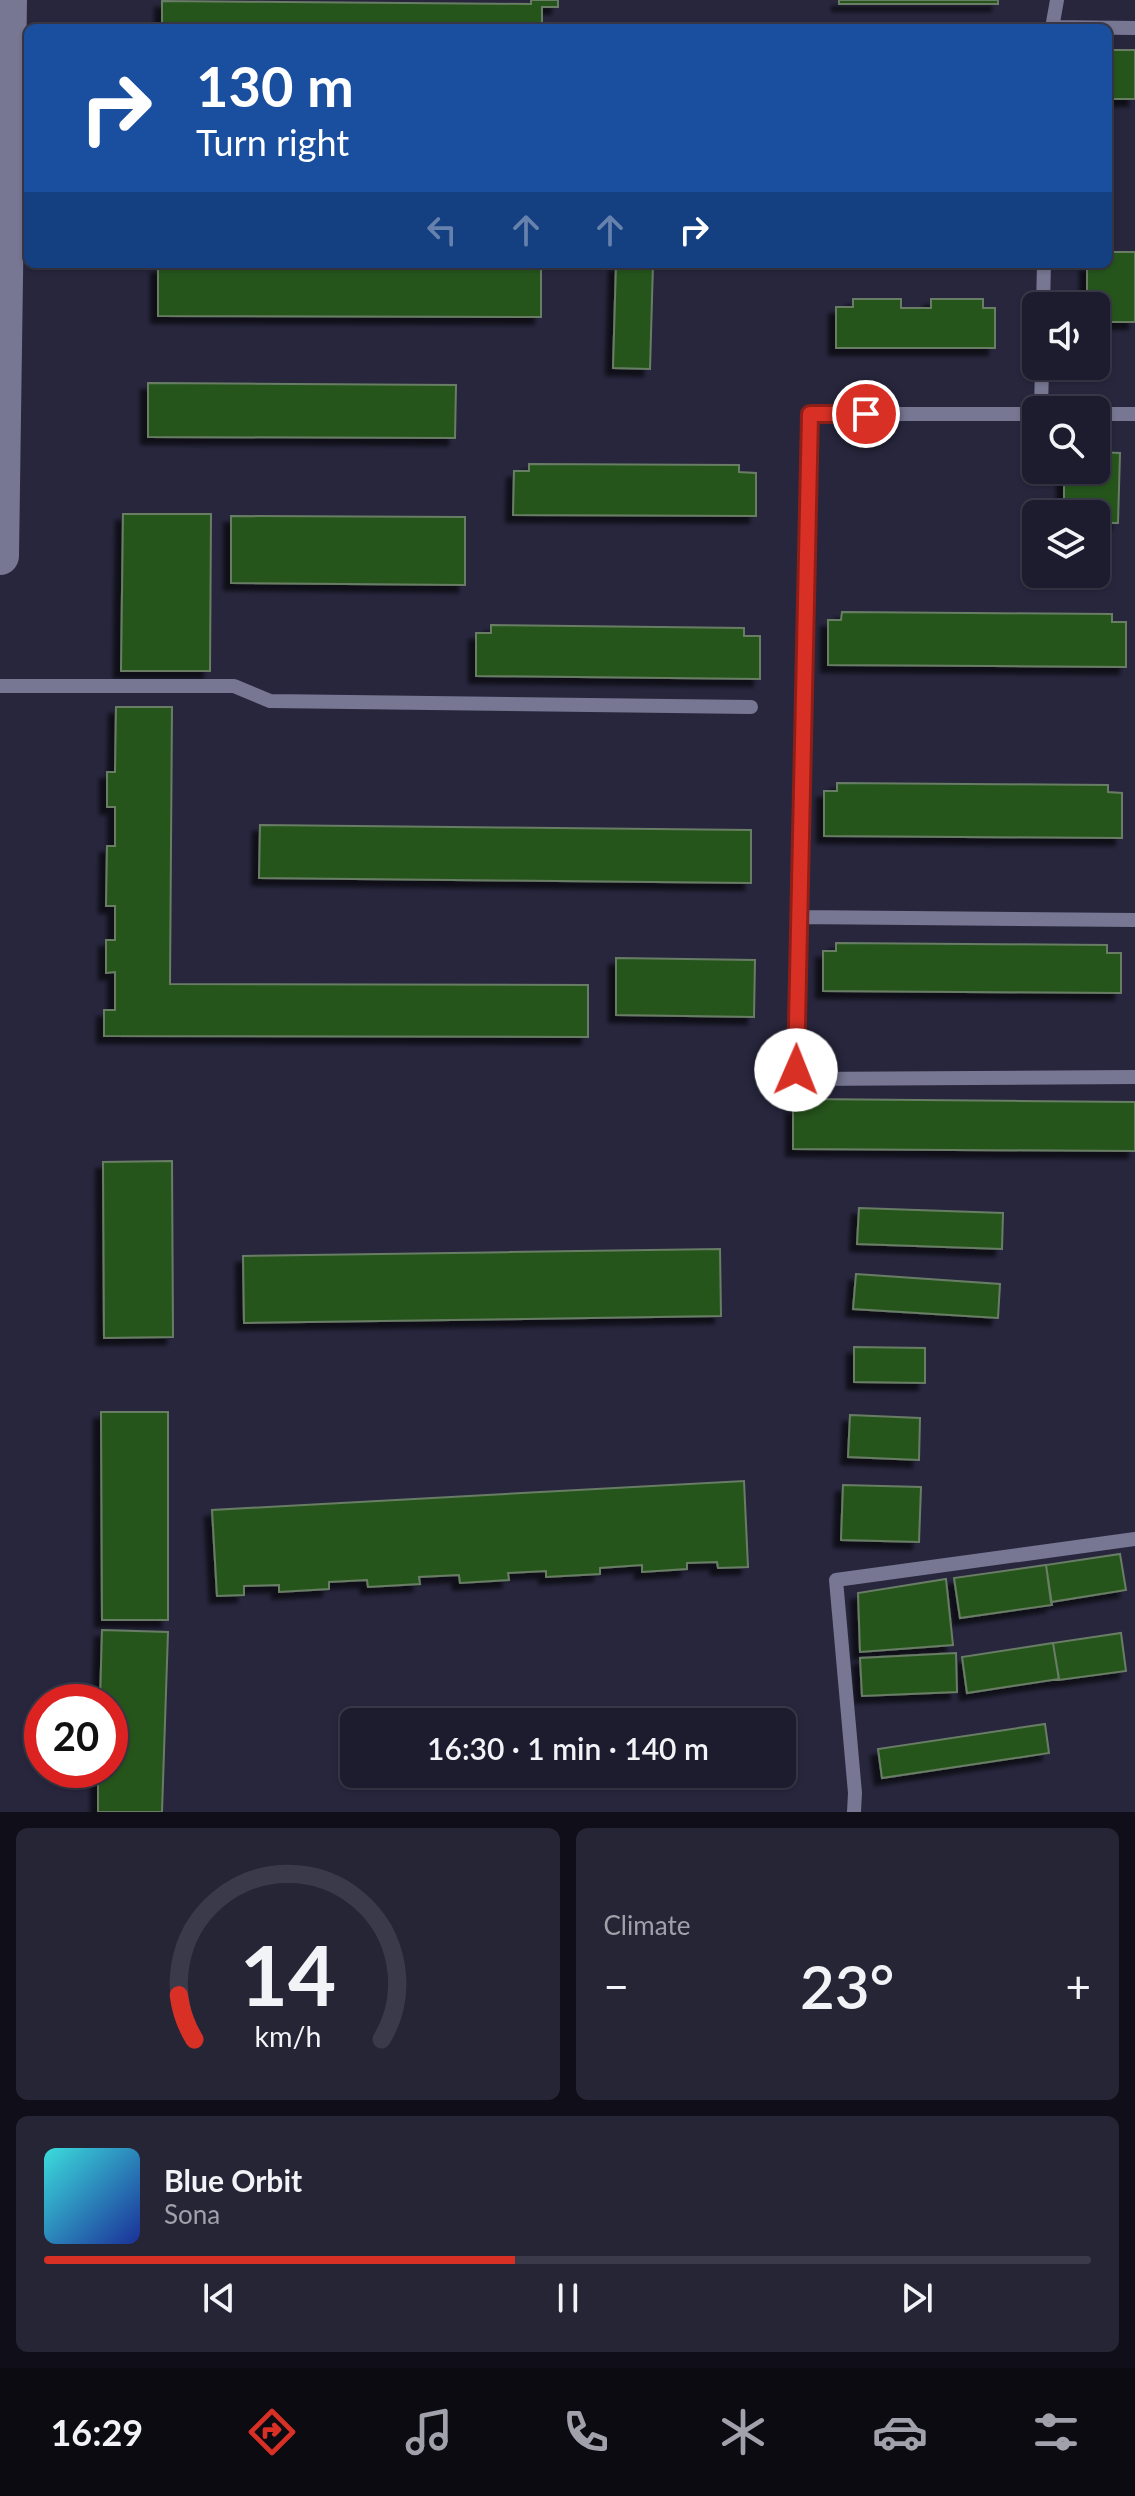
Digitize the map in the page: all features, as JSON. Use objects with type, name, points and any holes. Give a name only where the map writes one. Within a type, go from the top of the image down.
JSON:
[{"type":"main road","points":[[0,556],[8,0]]},
{"type":"lane","points":[[1053,24],[1057,0]]},
{"type":"lane","points":[[1112,28],[1135,28]]},
{"type":"lane","points":[[1043,292],[1044,268]]},
{"type":"lane","points":[[1022,414],[810,414],[796,1070],[801,1079],[1135,1077]]},
{"type":"lane","points":[[1110,414],[1135,414]]},
{"type":"lane","points":[[0,686],[234,686],[270,701],[751,707]]},
{"type":"lane","points":[[799,917],[1135,920]]},
{"type":"lane","points":[[854,1812],[855,1793],[836,1580],[1135,1539]]},
{"type":"building","points":[[531,0],[558,0],[558,7],[542,7],[542,24],[162,24],[162,1],[531,4]]},
{"type":"building","points":[[839,0],[998,0],[998,4],[839,4]]},
{"type":"building","points":[[1112,50],[1135,50],[1135,99],[1112,99]]},
{"type":"building","points":[[1112,252],[1135,252],[1135,322],[1110,322],[1110,292],[1087,292],[1087,268],[1112,268]]},
{"type":"building","points":[[158,268],[541,268],[541,317],[158,316]]},
{"type":"building","points":[[616,268],[653,268],[650,369],[613,368]]},
{"type":"building","points":[[853,299],[901,299],[901,308],[931,308],[931,299],[983,299],[983,308],[995,308],[995,348],[836,348],[836,307],[853,307]]},
{"type":"building","points":[[148,383],[456,385],[455,438],[148,437]]},
{"type":"building","points":[[1110,453],[1120,453],[1118,523],[1110,523],[1110,500],[1064,500],[1064,484],[1110,484]]},
{"type":"building","points":[[529,464],[739,465],[739,472],[756,473],[756,516],[513,515],[514,471],[529,471]]},
{"type":"building","points":[[123,514],[211,514],[210,671],[121,671]]},
{"type":"building","points":[[231,516],[465,517],[465,585],[231,583]]},
{"type":"building","points":[[842,612],[1112,614],[1112,622],[1126,622],[1126,667],[828,665],[828,620],[841,620]]},
{"type":"building","points":[[491,625],[744,628],[744,636],[760,636],[760,679],[476,676],[476,633],[491,633]]},
{"type":"building","points":[[116,707],[172,707],[170,984],[588,985],[588,1037],[104,1036],[104,1010],[115,1010],[115,972],[106,973],[106,940],[115,940],[115,906],[106,906],[107,846],[115,846],[115,807],[107,807],[107,772],[115,772]]},
{"type":"building","points":[[837,783],[1108,785],[1108,792],[1122,793],[1122,838],[824,836],[824,791],[837,791]]},
{"type":"building","points":[[260,825],[751,830],[751,883],[259,878]]},
{"type":"building","points":[[836,943],[1107,945],[1107,953],[1121,953],[1121,993],[823,991],[823,951],[836,951]]},
{"type":"building","points":[[616,958],[755,960],[754,1017],[616,1015]]},
{"type":"building","points":[[805,1099],[1135,1102],[1135,1151],[793,1149],[793,1107],[805,1107]]},
{"type":"building","points":[[172,1161],[173,1337],[104,1338],[103,1162]]},
{"type":"building","points":[[859,1208],[1003,1213],[1002,1249],[857,1244]]},
{"type":"building","points":[[720,1249],[721,1316],[244,1323],[243,1256]]},
{"type":"building","points":[[856,1274],[1000,1284],[998,1318],[853,1309]]},
{"type":"building","points":[[854,1347],[925,1348],[925,1383],[854,1382]]},
{"type":"building","points":[[101,1412],[168,1412],[168,1620],[102,1620]]},
{"type":"building","points":[[850,1415],[920,1418],[919,1460],[848,1457]]},
{"type":"building","points":[[744,1481],[748,1567],[718,1568],[717,1562],[687,1563],[687,1569],[642,1572],[642,1565],[600,1568],[600,1574],[546,1577],[546,1571],[508,1573],[509,1580],[460,1583],[459,1575],[419,1577],[420,1584],[368,1587],[367,1580],[329,1582],[329,1589],[279,1592],[279,1585],[244,1586],[244,1595],[217,1596],[212,1510]]},
{"type":"building","points":[[843,1485],[921,1487],[919,1542],[841,1540]]},
{"type":"building","points":[[1120,1554],[1126,1590],[1051,1602],[1046,1565]]},
{"type":"building","points":[[1046,1565],[1052,1605],[960,1618],[954,1578]]},
{"type":"building","points":[[946,1579],[953,1645],[860,1652],[858,1593]]},
{"type":"building","points":[[102,1630],[168,1632],[162,1812],[98,1812],[98,1788],[128,1788],[128,1684],[100,1684]]},
{"type":"building","points":[[1121,1633],[1126,1671],[1059,1680],[1053,1643]]},
{"type":"building","points":[[1053,1643],[1059,1679],[967,1693],[962,1657]]},
{"type":"building","points":[[956,1653],[957,1692],[862,1696],[860,1658]]},
{"type":"building","points":[[1045,1724],[1049,1753],[882,1778],[878,1749]]},
{"type":"route","points":[[796,1070],[810,414],[866,414]]}]
